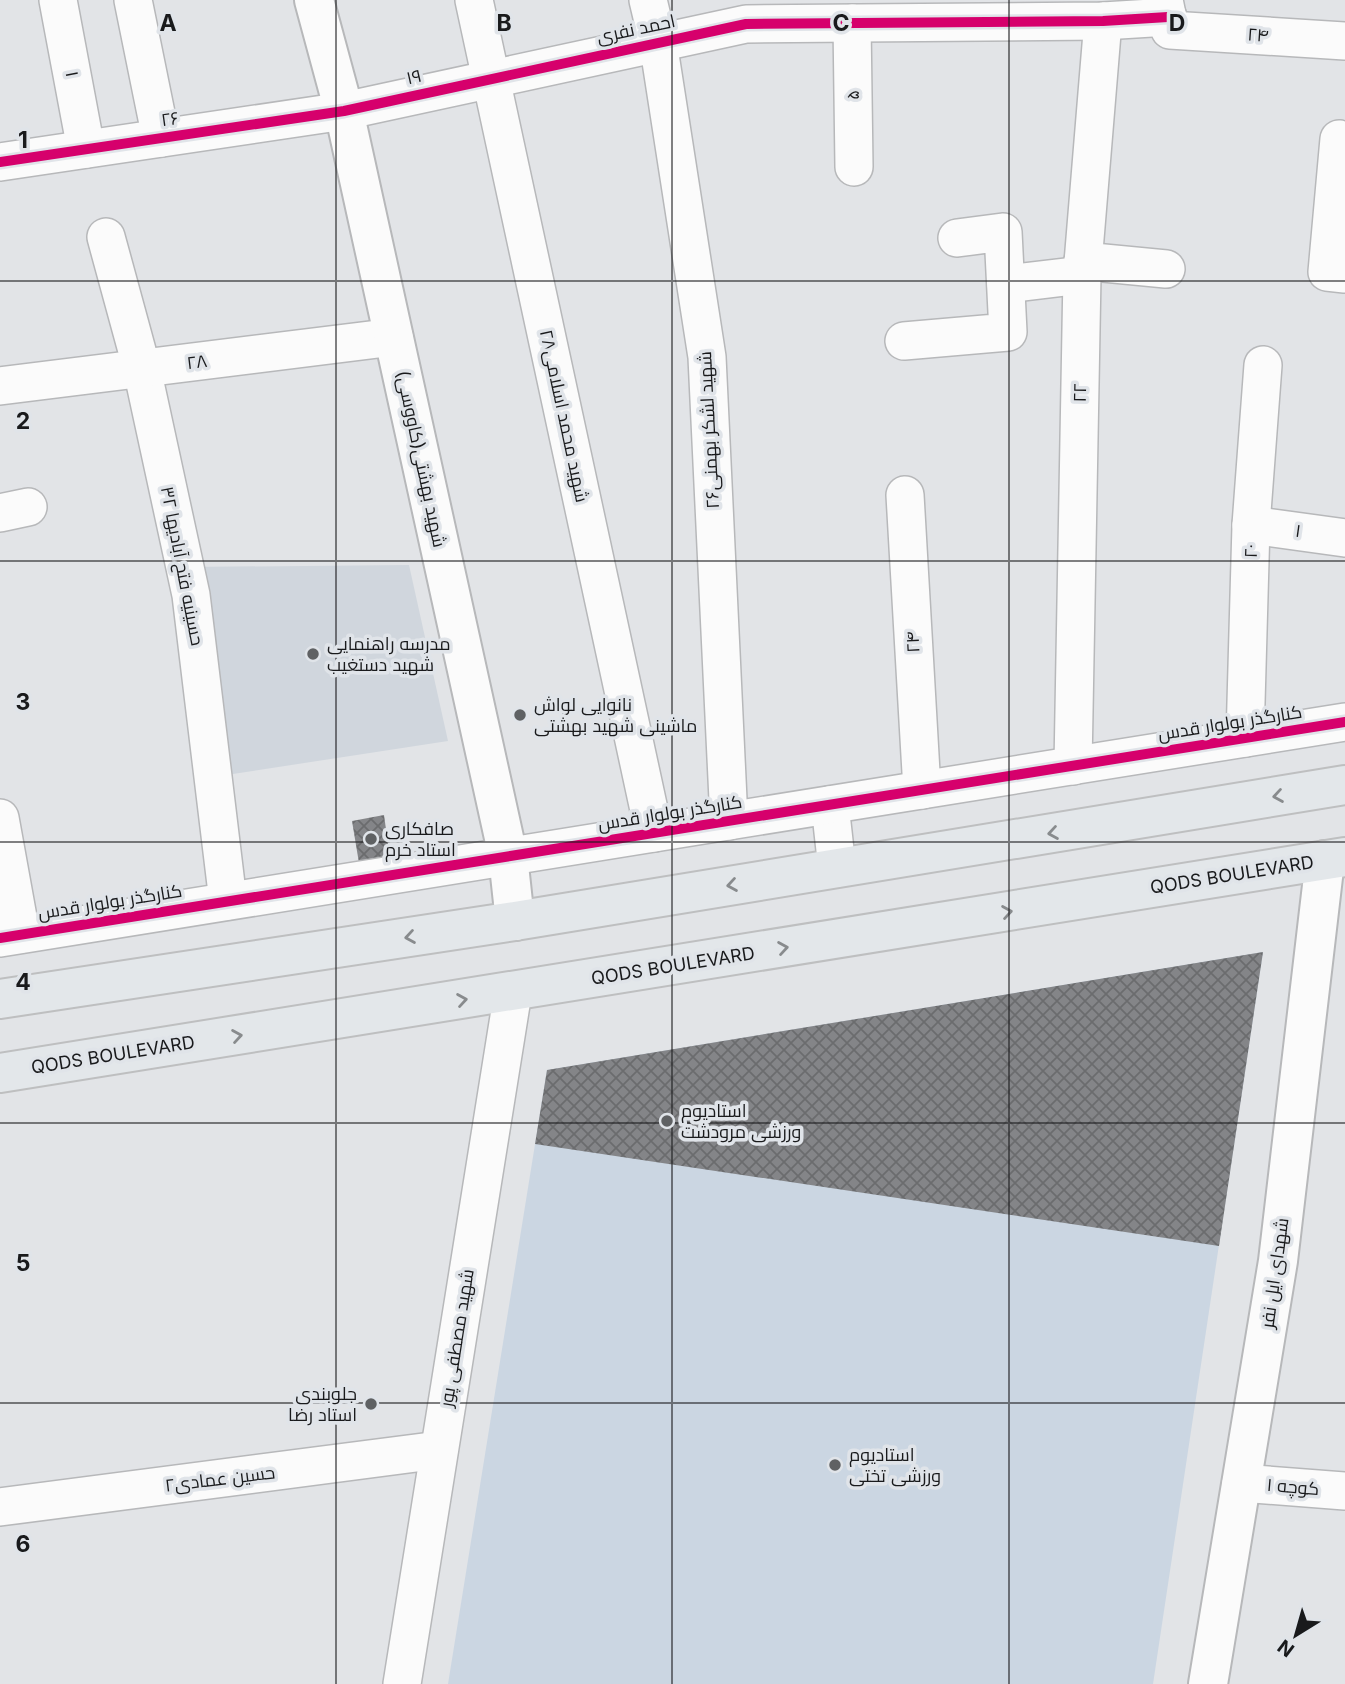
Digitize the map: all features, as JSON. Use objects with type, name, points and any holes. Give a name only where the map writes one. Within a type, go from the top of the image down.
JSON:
[{"type":"main road","points":[[0,999],[515,921],[1345,785]]},
{"type":"main road","name":"QODS BOULEVARD","points":[[0,1073],[1335,859]]},
{"type":"street","name":"۱","points":[[58,0],[86,149]]},
{"type":"street","points":[[134,0],[161,138]]},
{"type":"street","name":"شهید بهشتی(کاووسی)","points":[[314,0],[344,111],[508,856],[515,921]]},
{"type":"street","name":"شهید محمد اسلامی۲۸","points":[[474,0],[654,833]]},
{"type":"street","points":[[648,0],[658,42]]},
{"type":"street","name":"احمد نفری","points":[[491,78],[746,24],[754,12],[852,23],[1103,21],[1167,16]]},
{"type":"street","name":"۲۴","points":[[1167,16],[1345,41]]},
{"type":"street","name":"۲۲","points":[[1073,766],[1083,268],[1103,21]]},
{"type":"street","name":"۵","points":[[852,23],[854,167]]},
{"type":"street","name":"شهید لشکر بهمنی۲۶","points":[[658,42],[707,357],[729,821]]},
{"type":"street","name":"۱۹","points":[[344,111],[491,78]]},
{"type":"street","name":"۲۶","points":[[0,162],[344,111]]},
{"type":"street","points":[[1336,273],[1339,139]]},
{"type":"street","points":[[904,341],[1008,332],[1003,232],[957,238]]},
{"type":"street","name":"حسینیه فتح آبادیها ۳۲","points":[[106,237],[142,369],[191,595],[228,901]]},
{"type":"street","points":[[1006,284],[1083,268],[1166,269]]},
{"type":"street","name":"۲۸","points":[[0,386],[394,337]]},
{"type":"street","name":"۲۰","points":[[1245,738],[1251,525],[1264,365]]},
{"type":"street","name":"۲۴","points":[[905,495],[922,790]]},
{"type":"street","name":"۱","points":[[1251,525],[1345,538]]},
{"type":"street","name":"کنارگذر بولوار قدس","points":[[10,936],[1345,722]]},
{"type":"street","points":[[830,805],[837,868]]},
{"type":"street","points":[[0,818],[10,936]]},
{"type":"street","name":"شهدای ایل نفر","points":[[1208,1684],[1279,1261],[1335,859]]},
{"type":"street","name":"شهید مصطفی پور","points":[[402,1684],[513,992]]},
{"type":"street","name":"حسین عمادی۲","points":[[0,1507],[439,1450]]},
{"type":"street","name":"کوچه ۱","points":[[1241,1483],[1345,1492]]},
{"type":"shaded area","name":"مدرسه راهنمایی شهید دستغیب","points":[[409,565],[448,741],[213,777],[185,567]]},
{"type":"shaded area","name":"استادیوم ورزشی تختی","points":[[1263,952],[1153,1684],[448,1684],[547,1070]]},
{"type":"building","name":"صافکاری استاد خرم","points":[[384,815],[390,858],[359,863],[352,821]]},
{"type":"building","points":[[1263,952],[1219,1246],[535,1144],[547,1070]]},
{"type":"cycle path","points":[[0,162],[344,111],[746,24],[1103,21],[1168,17]]},
{"type":"cycle path","points":[[0,938],[1345,722]]},
{"type":"place","name":"مدرسه راهنمایی شهید دستغیب","points":[[313,654]]},
{"type":"place","name":"نانوایی لواش ماشینی شهید بهشتی","points":[[520,715]]},
{"type":"place","name":"صافکاری استاد خرم","points":[[371,839]]},
{"type":"place","name":"استادیوم ورزشی مرودشت","points":[[667,1121]]},
{"type":"place","name":"جلوبندی استاد رضا","points":[[371,1404]]},
{"type":"place","name":"استادیوم ورزشی تختی","points":[[835,1465]]}]
